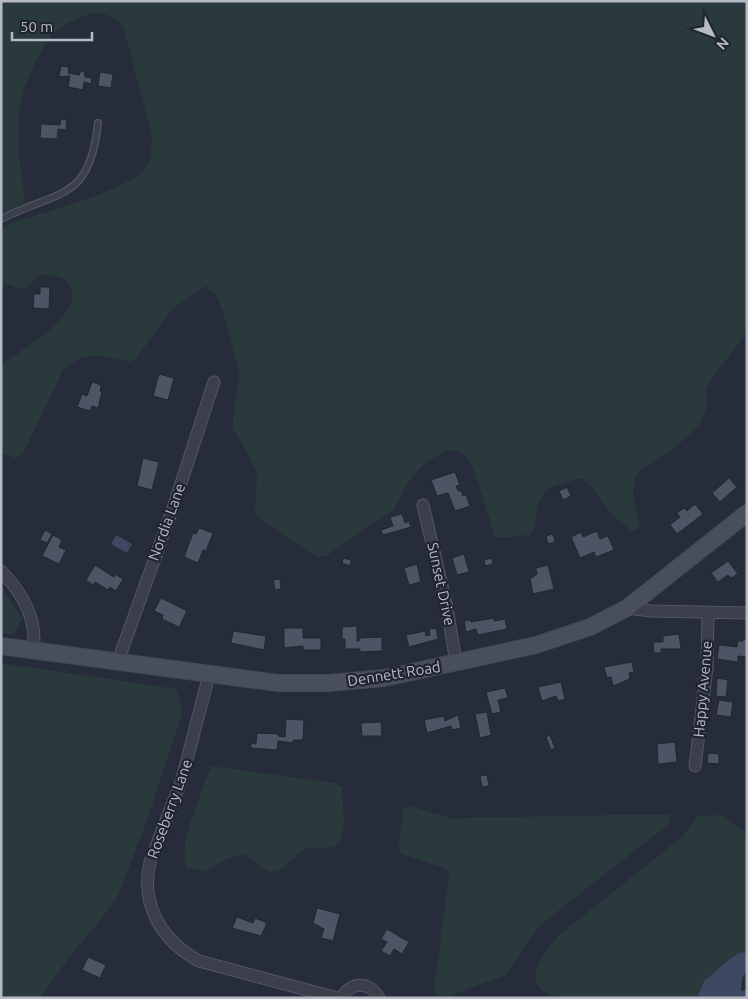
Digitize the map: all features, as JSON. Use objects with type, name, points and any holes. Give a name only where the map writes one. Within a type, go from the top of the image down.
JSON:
[{"type":"street","name":"Nordia Lane","points":[[118,661],[174,505],[214,382]]},
{"type":"street","name":"Sunset Drive","points":[[423,505],[447,607],[456,663]]},
{"type":"street","name":"Dennett Road","points":[[1,646],[277,682],[329,684],[384,678],[533,646],[570,634],[627,608],[747,513]]},
{"type":"street","points":[[1,572],[17,589],[29,613],[35,637],[33,650]]},
{"type":"street","points":[[627,608],[708,613],[747,612]]},
{"type":"street","name":"Happy Avenue","points":[[695,766],[707,668],[708,613]]},
{"type":"street","name":"Roseberry Lane","points":[[209,674],[182,779],[147,874],[148,894],[154,918],[161,929],[182,950],[200,961],[337,998]]},
{"type":"street","points":[[342,998],[350,988],[359,985],[372,989],[378,998]]},
{"type":"lane","points":[[1,219],[54,198],[74,186],[90,165],[96,145],[98,123]]},
{"type":"shaded area","points":[[1,1],[747,1],[747,333],[710,381],[706,391],[707,406],[699,426],[673,449],[641,470],[635,479],[633,496],[640,523],[639,529],[632,531],[617,520],[590,485],[581,478],[547,489],[539,504],[533,532],[529,535],[498,538],[495,536],[471,462],[459,451],[448,450],[431,459],[419,469],[408,483],[394,509],[326,556],[317,557],[263,521],[255,513],[257,471],[233,428],[239,374],[223,311],[216,295],[206,286],[172,309],[136,359],[130,362],[102,356],[87,356],[72,363],[63,370],[23,454],[16,458],[1,453],[1,365],[35,342],[60,320],[73,298],[71,287],[66,280],[50,275],[41,274],[23,289],[6,284],[1,288],[1,230],[9,224],[104,193],[137,176],[146,167],[149,160],[152,137],[123,26],[108,15],[102,14],[91,14],[72,21],[51,38],[30,74],[20,109],[18,126],[25,200],[23,204],[1,214]]},
{"type":"shaded area","points":[[1,585],[22,619],[13,635],[1,633]]},
{"type":"shaded area","points":[[1,663],[176,689],[183,710],[149,815],[118,896],[70,956],[40,998],[1,998]]},
{"type":"shaded area","points":[[211,766],[334,783],[342,787],[344,826],[339,844],[332,847],[304,850],[283,867],[272,871],[266,870],[244,854],[228,858],[205,871],[187,868],[185,847],[188,833]]},
{"type":"shaded area","points":[[409,806],[450,818],[670,814],[670,823],[539,926],[505,976],[442,998],[436,994],[434,989],[449,875],[445,868],[400,853],[399,844],[403,810]]},
{"type":"shaded area","points":[[722,815],[747,834],[747,954],[742,952],[731,958],[704,981],[697,998],[562,998],[543,991],[538,985],[536,978],[537,970],[544,954],[559,935],[682,837],[697,816]]},
{"type":"water","points":[[116,535],[132,544],[127,553],[111,544]]},
{"type":"water","points":[[742,952],[747,954],[747,970],[742,978],[741,991],[747,990],[747,998],[697,998],[704,981],[731,958]]},
{"type":"building","points":[[61,66],[69,67],[68,73],[79,75],[81,71],[84,71],[85,77],[92,78],[91,84],[84,82],[83,90],[68,87],[70,76],[59,77]]},
{"type":"building","points":[[100,72],[113,74],[111,88],[98,86]]},
{"type":"building","points":[[61,119],[67,120],[66,130],[58,129],[57,139],[40,138],[41,124],[60,125]]},
{"type":"building","points":[[40,287],[50,287],[49,309],[33,308],[34,294],[40,294]]},
{"type":"building","points":[[159,374],[174,378],[168,400],[153,396]]},
{"type":"building","points":[[92,382],[101,385],[100,391],[102,392],[98,408],[92,406],[90,411],[77,407],[82,394],[87,396]]},
{"type":"building","points":[[143,458],[159,462],[152,490],[137,486]]},
{"type":"building","points":[[455,472],[460,485],[456,486],[458,491],[461,491],[463,496],[466,495],[470,506],[455,511],[448,493],[437,496],[431,480]]},
{"type":"building","points":[[729,478],[737,487],[720,502],[712,493]]},
{"type":"building","points":[[567,487],[571,496],[563,500],[559,491]]},
{"type":"building","points":[[695,504],[703,514],[677,534],[670,525],[680,517],[677,513],[684,508],[687,511]]},
{"type":"building","points":[[402,514],[405,523],[409,521],[411,527],[383,535],[381,530],[393,526],[390,517]]},
{"type":"building","points":[[199,528],[213,533],[206,551],[203,550],[198,563],[184,557],[193,533],[196,534]]},
{"type":"building","points":[[45,530],[52,534],[47,543],[40,540]]},
{"type":"building","points":[[597,531],[600,539],[608,536],[614,550],[596,557],[594,552],[580,558],[571,537],[581,532],[583,537]]},
{"type":"building","points":[[553,534],[555,542],[548,544],[546,536]]},
{"type":"building","points":[[53,535],[62,540],[59,547],[66,550],[59,564],[42,556]]},
{"type":"building","points":[[464,554],[469,572],[457,575],[452,558]]},
{"type":"building","points":[[343,558],[351,560],[350,566],[342,563]]},
{"type":"building","points":[[492,558],[493,564],[485,566],[484,560]]},
{"type":"building","points":[[728,561],[738,574],[731,578],[728,575],[718,582],[711,573]]},
{"type":"building","points":[[417,564],[421,582],[409,585],[404,568]]},
{"type":"building","points":[[95,565],[114,577],[115,574],[123,579],[116,591],[110,587],[108,590],[95,582],[93,585],[86,580]]},
{"type":"building","points":[[548,565],[554,589],[533,594],[530,579],[537,574],[536,568]]},
{"type":"building","points":[[280,579],[281,589],[275,590],[273,580]]},
{"type":"building","points":[[161,598],[187,611],[179,627],[162,619],[163,615],[154,611]]},
{"type":"building","points":[[494,618],[494,621],[505,619],[507,629],[478,635],[476,629],[466,632],[464,621],[470,620],[471,622]]},
{"type":"building","points":[[357,626],[357,641],[360,638],[382,637],[382,651],[360,652],[360,649],[345,649],[345,639],[342,639],[342,627]]},
{"type":"building","points":[[284,628],[303,628],[303,638],[321,638],[321,650],[303,650],[303,646],[284,648]]},
{"type":"building","points":[[436,628],[438,639],[409,647],[406,635],[425,631],[426,636],[430,635],[429,629]]},
{"type":"building","points":[[233,631],[266,636],[264,650],[231,643]]},
{"type":"building","points":[[679,634],[681,649],[661,649],[661,653],[654,653],[653,642],[663,642],[663,636]]},
{"type":"building","points":[[743,639],[747,640],[747,657],[738,656],[738,662],[717,659],[719,645],[737,647],[738,641],[743,641]]},
{"type":"building","points":[[632,662],[634,672],[629,673],[630,679],[613,686],[611,677],[607,678],[604,667]]},
{"type":"building","points":[[717,678],[728,680],[726,697],[716,696]]},
{"type":"building","points":[[561,682],[565,699],[558,701],[556,696],[542,701],[538,687]]},
{"type":"building","points":[[505,688],[508,698],[498,700],[501,712],[492,714],[486,692]]},
{"type":"building","points":[[719,700],[733,702],[731,717],[716,715]]},
{"type":"building","points":[[487,712],[491,735],[480,738],[475,714]]},
{"type":"building","points":[[458,715],[461,728],[452,730],[451,726],[427,733],[424,720],[444,716],[445,721]]},
{"type":"building","points":[[286,719],[304,720],[303,740],[293,740],[293,743],[278,741],[277,750],[251,748],[251,743],[256,744],[257,733],[278,734],[278,736],[285,737]]},
{"type":"building","points":[[381,722],[382,736],[362,736],[361,723]]},
{"type":"building","points":[[550,735],[555,748],[551,750],[546,737]]},
{"type":"building","points":[[675,742],[677,762],[658,764],[657,744]]},
{"type":"building","points":[[708,753],[719,754],[719,764],[707,763]]},
{"type":"building","points":[[487,775],[489,786],[482,787],[480,776]]},
{"type":"building","points":[[317,908],[340,914],[333,941],[321,938],[324,929],[313,923]]},
{"type":"building","points":[[237,917],[253,923],[255,918],[267,923],[261,936],[232,928]]},
{"type":"building","points":[[387,929],[409,942],[402,954],[394,949],[390,956],[381,951],[387,942],[381,939]]},
{"type":"building","points":[[88,957],[106,965],[100,978],[82,970]]}]
